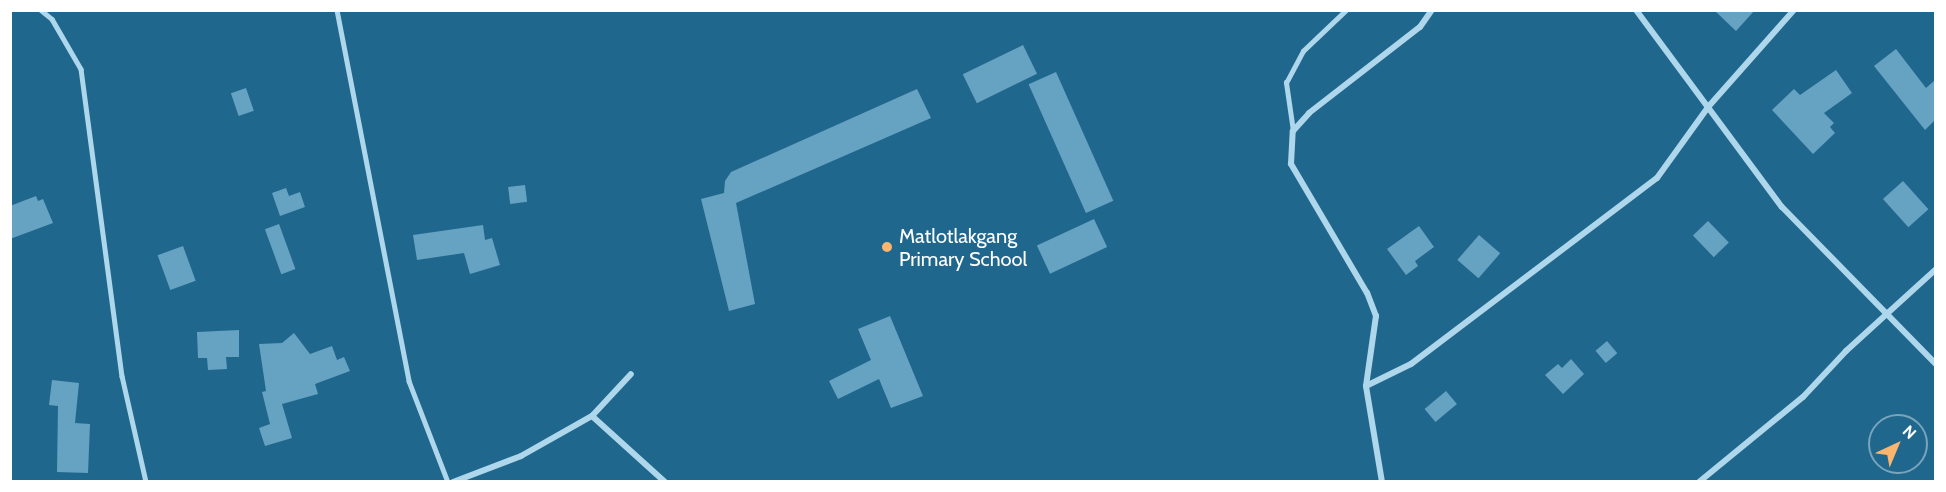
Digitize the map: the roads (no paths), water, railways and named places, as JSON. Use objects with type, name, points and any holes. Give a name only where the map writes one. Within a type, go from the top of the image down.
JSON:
[{"type":"street","points":[[1382,482],[1366,386],[1376,316],[1367,293],[1290,165],[1293,131],[1309,113],[1420,27],[1432,10]]},
{"type":"street","points":[[1636,10],[1675,67],[1709,106],[1782,207],[1935,364]]},
{"type":"street","points":[[1366,386],[1411,364],[1657,178],[1709,106],[1794,10]]},
{"type":"street","points":[[1699,482],[1803,397],[1935,268]]},
{"type":"street","points":[[453,482],[521,456],[592,416],[631,374]]},
{"type":"street","points":[[592,416],[665,482]]},
{"type":"lane","points":[[41,10],[52,19],[81,69],[122,376],[146,482]]},
{"type":"lane","points":[[337,10],[409,381],[448,482]]},
{"type":"lane","points":[[1293,131],[1286,82],[1303,51],[1346,10]]},
{"type":"place","name":"Matlotlakgang Primary School","points":[[887,247]]}]
